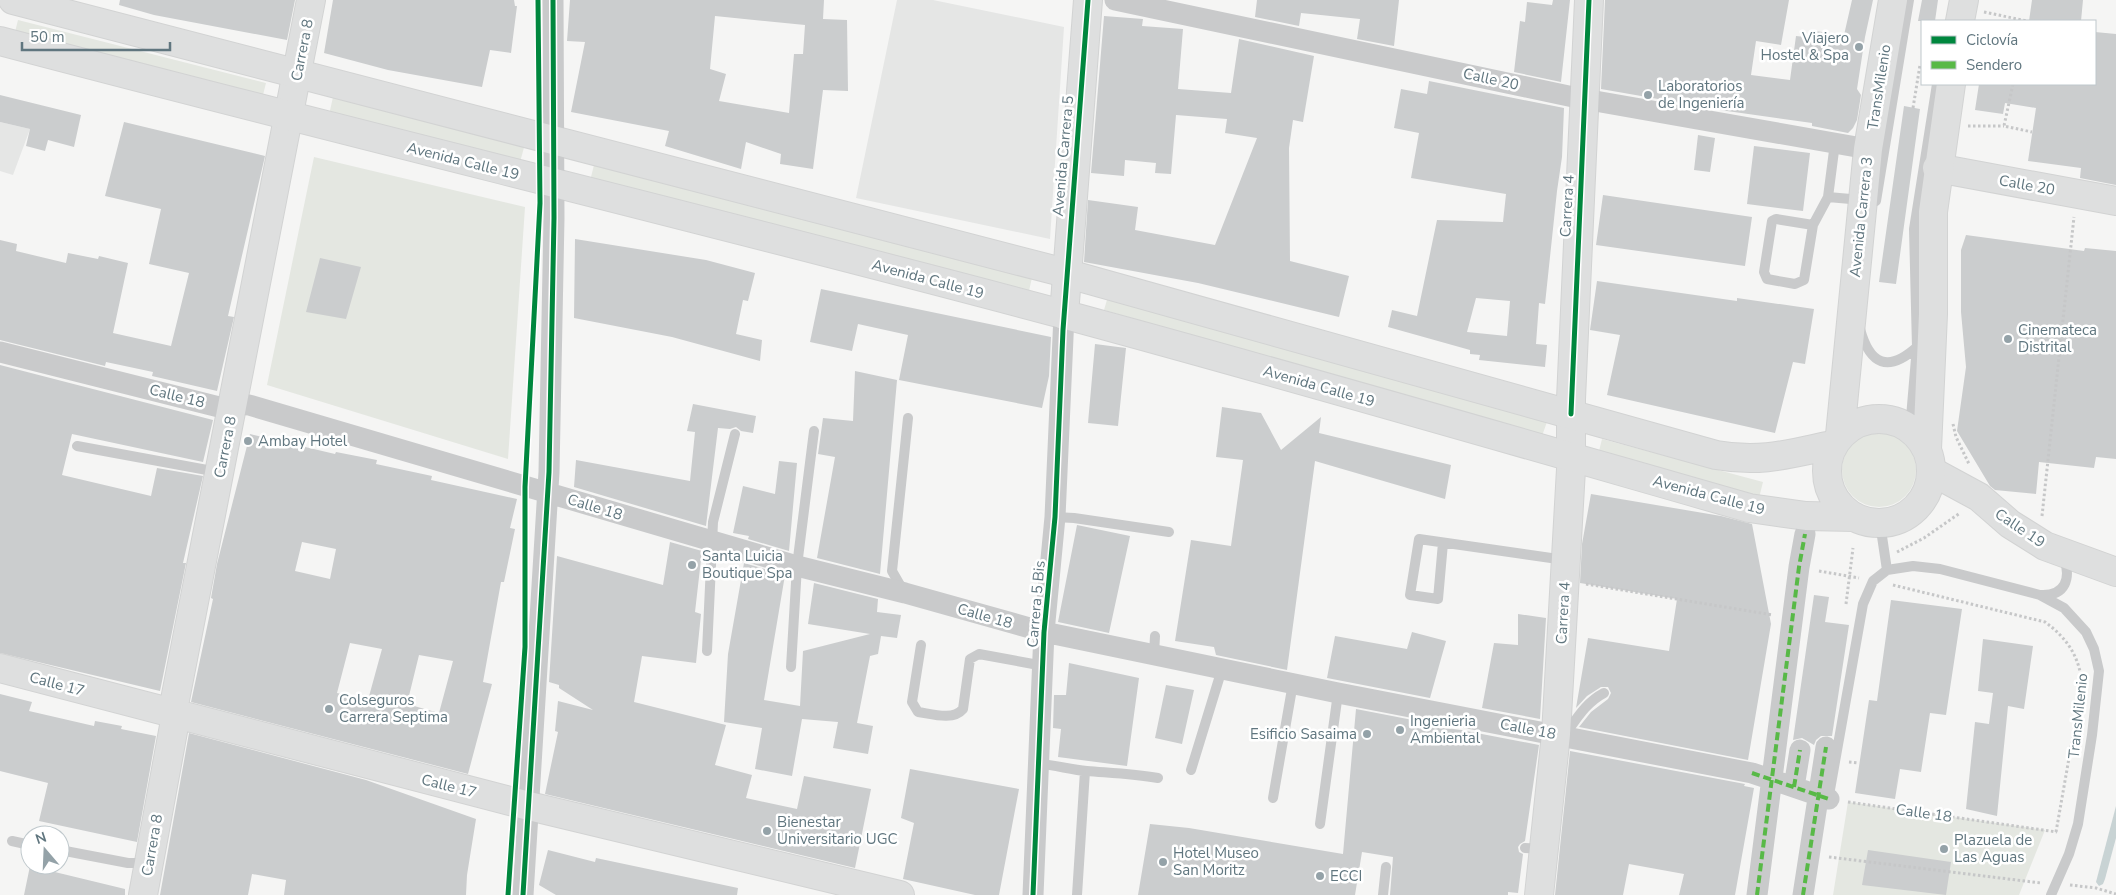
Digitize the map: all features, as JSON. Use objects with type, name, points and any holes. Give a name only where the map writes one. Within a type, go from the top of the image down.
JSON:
[{"type":"main road","points":[[13,0],[1067,273],[1716,456],[1737,459],[1775,458],[1840,436],[1862,421],[1879,419],[1896,421],[1923,450]]},
{"type":"main road","name":"Carrera 8","points":[[149,877],[176,715],[174,705],[311,0]]},
{"type":"main road","name":"Avenida Carrera 5","points":[[1064,314],[1088,0]]},
{"type":"main road","name":"Carrera 4","points":[[1539,895],[1534,848],[1560,735],[1571,414],[1589,0]]},
{"type":"main road","name":"Avenida Carrera 3","points":[[1840,436],[1869,207],[1868,149],[1893,0]]},
{"type":"main road","name":"Avenida Calle 19","points":[[0,41],[289,117],[1064,314],[1749,508],[1806,516],[1867,520]]},
{"type":"main road","points":[[1840,436],[1826,466],[1828,484],[1835,500],[1847,512],[1867,520],[1896,520],[1916,507],[1926,494],[1923,450],[1933,314],[1932,235],[1937,168],[1951,85]]},
{"type":"main road","name":"Calle 20","points":[[1937,168],[2116,202]]},
{"type":"main road","name":"Calle 19","points":[[1923,450],[2010,524],[2058,552],[2116,572]]},
{"type":"main road","name":"Calle 17","points":[[0,668],[529,806],[900,895]]},
{"type":"street","points":[[524,895],[548,492],[554,183],[553,0]]},
{"type":"street","name":"Calle 20","points":[[1115,0],[1584,99],[1868,149]]},
{"type":"street","name":"Carrera 5 Bis","points":[[1033,895],[1040,764],[1044,632],[1055,517],[1064,314]]},
{"type":"street","name":"Calle 18","points":[[0,352],[223,408],[234,404],[249,405],[797,566],[905,593],[1044,632],[1154,645],[1222,669],[1762,776],[1824,798]]},
{"type":"street","points":[[1757,895],[1762,776],[1792,618],[1805,534]]},
{"type":"street","points":[[1803,895],[1824,798],[1826,747]]},
{"type":"street","points":[[1794,788],[1800,750]]},
{"type":"lane","name":"TransMilenio","points":[[1869,207],[1909,0]]},
{"type":"lane","points":[[1923,450],[1917,347],[1914,229],[1937,85]]},
{"type":"lane","points":[[1813,225],[1776,219],[1772,221],[1764,272],[1767,279],[1795,284],[1804,280],[1813,225],[1828,197],[1835,143]]},
{"type":"lane","points":[[1828,197],[1869,207]]},
{"type":"lane","points":[[1840,436],[1867,271]]},
{"type":"lane","points":[[1859,328],[1869,354],[1884,362],[1896,362],[1917,347]]},
{"type":"lane","points":[[905,593],[892,571],[908,418]]},
{"type":"lane","points":[[791,668],[797,566],[814,431]]},
{"type":"lane","points":[[707,651],[713,556],[711,540],[713,522],[735,434]]},
{"type":"lane","points":[[76,446],[220,472]]},
{"type":"lane","points":[[1055,517],[1169,532]]},
{"type":"lane","points":[[1867,520],[1885,557],[1887,570]]},
{"type":"lane","points":[[1443,543],[1438,599],[1410,596],[1419,539],[1566,560]]},
{"type":"lane","points":[[2040,595],[2056,593],[2067,581],[2069,572],[2064,557],[2058,552]]},
{"type":"lane","name":"TransMilenio","points":[[1812,895],[1819,855],[1824,798],[1863,604],[1873,581],[1887,570],[1913,566],[1940,569],[2040,595],[2064,608],[2086,632],[2094,649],[2099,671],[2086,777],[2075,835],[2051,895]]},
{"type":"lane","points":[[921,645],[912,702],[918,712],[952,716],[959,714],[963,709],[970,659],[979,654],[1044,666]]},
{"type":"lane","points":[[1191,770],[1222,669]]},
{"type":"lane","points":[[1273,798],[1293,683]]},
{"type":"lane","points":[[1320,824],[1338,693]]},
{"type":"lane","points":[[1560,735],[1586,705],[1604,693]]},
{"type":"lane","points":[[1040,764],[1057,765],[1085,771],[1126,773],[1158,778]]},
{"type":"lane","points":[[1077,895],[1085,771]]},
{"type":"lane","points":[[12,841],[20,843]]},
{"type":"lane","points":[[70,852],[128,863],[149,877]]},
{"type":"lane","points":[[1383,895],[1386,867]]},
{"type":"path","points":[[1966,10],[2021,20]]},
{"type":"path","points":[[1913,108],[1920,65]]},
{"type":"path","points":[[2004,126],[2013,85]]},
{"type":"path","points":[[1960,126],[2004,126],[2032,132]]},
{"type":"path","points":[[2041,522],[2076,194]]},
{"type":"path","points":[[2062,331],[2082,332]]},
{"type":"path","points":[[1885,557],[1924,538],[1957,516],[1979,497]]},
{"type":"path","points":[[1846,606],[1853,548]]},
{"type":"path","points":[[1799,568],[1873,581],[2045,622],[2059,632],[2075,654],[2080,669],[2082,685]]},
{"type":"path","points":[[1586,584],[1792,618]]},
{"type":"path","points":[[2056,832],[2079,703]]},
{"type":"path","points":[[1849,762],[1860,763]]},
{"type":"path","points":[[1819,855],[2056,885],[2096,888],[2116,894]]},
{"type":"shaded area","points":[[897,0],[933,0],[1064,27],[1050,239],[856,198]]},
{"type":"shaded area","points":[[18,20],[266,83],[262,99],[14,36]]},
{"type":"shaded area","points":[[333,97],[525,144],[520,162],[329,115]]},
{"type":"shaded area","points":[[0,122],[30,129],[13,175],[0,171]]},
{"type":"shaded area","points":[[314,157],[525,207],[508,459],[267,385]]},
{"type":"shaded area","points":[[594,165],[1033,273],[1029,291],[590,181]]},
{"type":"shaded area","points":[[1109,293],[1548,419],[1542,436],[1104,310]]},
{"type":"shaded area","points":[[1872,433],[1886,433],[1900,439],[1910,449],[1916,463],[1914,484],[1900,501],[1886,507],[1872,507],[1858,501],[1848,491],[1842,477],[1842,463],[1848,449],[1858,439]]},
{"type":"shaded area","points":[[1602,439],[1763,482],[1759,498],[1598,455]]},
{"type":"shaded area","name":"Plazuela de Las Aguas","points":[[1848,802],[2045,830],[2019,895],[1833,895]]},
{"type":"shaded area","points":[[2116,806],[2116,838],[2105,879],[2103,884],[2099,886],[2096,882]]},
{"type":"building","points":[[120,0],[295,0],[287,40],[154,15],[119,5]]},
{"type":"building","points":[[333,0],[514,0],[515,6],[517,6],[511,53],[490,50],[482,87],[388,70],[324,53]]},
{"type":"building","points":[[570,0],[824,0],[823,19],[847,20],[848,91],[823,90],[813,169],[780,164],[781,154],[746,142],[741,169],[665,146],[669,131],[571,112],[585,42],[567,41]],"holes":[[[715,16],[805,25],[803,54],[794,54],[789,113],[719,101],[726,74],[710,69]]]},
{"type":"building","points":[[1257,0],[1399,0],[1394,46],[1357,39],[1360,19],[1301,13],[1299,26],[1255,17]]},
{"type":"building","points":[[1553,0],[1570,0],[1561,82],[1514,72],[1520,21],[1525,22],[1527,2],[1552,5]]},
{"type":"building","points":[[1605,0],[1789,0],[1781,45],[1756,41],[1751,75],[1790,80],[1796,36],[1814,38],[1815,31],[1844,35],[1852,0],[1873,0],[1857,89],[1861,95],[1857,120],[1848,133],[1812,126],[1812,123],[1727,111],[1601,89]]},
{"type":"building","points":[[1922,0],[1938,0],[1935,20],[1918,21]]},
{"type":"building","points":[[2032,0],[2083,0],[2081,20],[2029,20]]},
{"type":"building","points":[[1104,16],[1143,19],[1142,26],[1183,29],[1178,89],[1231,93],[1239,39],[1314,56],[1303,122],[1293,120],[1289,148],[1290,261],[1349,276],[1339,317],[1198,283],[1084,262],[1088,200],[1138,207],[1135,230],[1215,245],[1257,138],[1225,133],[1227,119],[1176,115],[1171,174],[1155,173],[1156,163],[1125,160],[1124,176],[1091,173]]},
{"type":"building","points":[[2096,32],[2116,34],[2116,185],[2080,178],[2081,168],[2028,161],[2036,108],[2005,103],[2003,114],[1975,110],[1979,85],[2096,85]]},
{"type":"building","points":[[1429,81],[1564,108],[1562,157],[1545,304],[1539,303],[1536,344],[1547,345],[1545,367],[1479,360],[1480,355],[1470,354],[1470,350],[1388,327],[1392,310],[1417,316],[1437,220],[1503,222],[1506,194],[1411,178],[1419,133],[1394,128],[1401,89],[1427,94]],"holes":[[[1476,298],[1510,301],[1507,336],[1467,332]]]},
{"type":"building","points":[[0,95],[81,115],[74,147],[48,140],[45,151],[26,146],[30,129],[0,122]]},
{"type":"building","points":[[1904,106],[1920,109],[1896,284],[1879,282]]},
{"type":"building","points":[[124,122],[265,156],[228,316],[234,317],[217,391],[152,376],[153,372],[106,362],[105,366],[0,340],[0,240],[17,244],[16,251],[66,263],[68,253],[98,259],[99,256],[128,263],[113,333],[171,346],[189,273],[149,264],[161,209],[105,196]]},
{"type":"building","points":[[1698,135],[1715,138],[1710,172],[1694,170]]},
{"type":"building","points":[[1754,146],[1810,153],[1803,211],[1747,204]]},
{"type":"building","points":[[1603,195],[1752,217],[1745,266],[1596,245]]},
{"type":"building","name":"Cinemateca Distrital","points":[[1966,235],[2084,251],[2085,248],[2116,251],[2116,459],[2096,457],[2094,468],[2039,462],[2036,494],[1995,490],[1990,486],[1957,431],[1966,367],[1961,312],[1961,250]]},
{"type":"building","points":[[575,239],[706,260],[755,273],[748,301],[743,300],[736,334],[762,340],[760,361],[672,337],[574,318]]},
{"type":"building","points":[[320,258],[361,267],[346,319],[306,312]]},
{"type":"building","points":[[1597,281],[1737,301],[1737,298],[1814,309],[1805,364],[1793,362],[1775,433],[1607,395],[1620,335],[1590,330]]},
{"type":"building","points":[[821,289],[1051,337],[1049,376],[1042,408],[899,380],[908,335],[858,324],[852,351],[810,342]]},
{"type":"building","points":[[1095,344],[1126,348],[1118,426],[1088,423]]},
{"type":"building","points":[[0,365],[213,420],[203,462],[72,434],[62,475],[151,496],[157,468],[203,476],[183,563],[186,563],[160,691],[0,653]]},
{"type":"building","points":[[855,371],[897,380],[880,574],[817,558],[835,457],[818,454],[823,418],[853,421]]},
{"type":"building","points":[[693,404],[756,416],[753,433],[741,431],[736,427],[730,429],[718,428],[706,526],[574,487],[576,460],[690,481],[695,432],[687,431]]},
{"type":"building","points":[[1222,407],[1261,413],[1281,450],[1321,417],[1319,433],[1451,465],[1445,499],[1315,461],[1287,670],[1216,655],[1214,647],[1175,641],[1191,540],[1231,546],[1243,460],[1216,457]]},
{"type":"building","points":[[250,434],[335,454],[336,452],[377,460],[376,464],[432,476],[431,480],[517,499],[510,528],[515,529],[504,582],[501,582],[483,682],[492,684],[468,774],[191,702],[213,599],[211,598],[217,564]],"holes":[[[302,542],[336,549],[330,579],[295,571]],[[350,643],[382,649],[368,700],[337,693]],[[419,655],[453,661],[439,713],[407,704]]]},
{"type":"building","points":[[779,461],[797,463],[789,551],[748,539],[749,536],[733,533],[743,486],[775,494]]},
{"type":"building","points":[[1591,494],[1721,516],[1752,524],[1771,624],[1748,760],[1579,727],[1591,712],[1608,699],[1611,693],[1608,687],[1601,687],[1587,696],[1576,708],[1588,638],[1669,651],[1677,599],[1580,583],[1582,544]]},
{"type":"building","points":[[1077,525],[1130,536],[1109,633],[1058,622]]},
{"type":"building","points":[[670,542],[702,551],[695,612],[701,614],[696,663],[642,656],[634,702],[726,725],[715,765],[752,775],[746,798],[797,809],[804,776],[871,789],[855,868],[545,794],[558,732],[555,731],[558,701],[593,710],[559,688],[559,685],[549,682],[557,556],[663,585]]},
{"type":"building","points":[[744,563],[785,575],[764,700],[800,706],[803,651],[870,634],[808,624],[814,583],[878,599],[877,612],[901,615],[897,638],[881,636],[878,654],[870,656],[857,723],[873,726],[868,754],[833,748],[838,722],[802,719],[792,776],[755,769],[762,728],[724,722],[728,654]]},
{"type":"building","points":[[1814,595],[1829,597],[1825,622],[1849,625],[1832,736],[1821,736],[1814,745],[1802,738],[1793,740]]},
{"type":"building","points":[[1891,600],[1962,609],[1946,715],[1930,713],[1921,772],[1900,769],[1895,799],[1855,793],[1869,700],[1877,701]]},
{"type":"building","points":[[1518,614],[1546,618],[1540,719],[1482,708],[1494,643],[1518,645]]},
{"type":"building","points":[[1412,632],[1446,641],[1430,698],[1327,678],[1335,636],[1407,649]]},
{"type":"building","points":[[1983,639],[2033,646],[2024,709],[2008,706],[1997,816],[1966,809],[1975,722],[1989,724],[1993,693],[1978,691]]},
{"type":"building","points":[[1069,663],[1139,678],[1127,766],[1058,757],[1061,729],[1053,728],[1054,695],[1066,695]]},
{"type":"building","points":[[1166,685],[1194,690],[1182,744],[1155,738]]},
{"type":"building","points":[[0,694],[32,702],[29,711],[94,726],[95,721],[122,726],[121,729],[156,736],[137,842],[70,828],[70,825],[58,825],[39,821],[48,783],[0,771]]},
{"type":"building","points":[[1356,709],[1423,722],[1422,725],[1461,730],[1539,745],[1525,841],[1518,847],[1519,852],[1523,854],[1518,893],[1508,892],[1508,895],[1390,895],[1393,857],[1362,852],[1355,895],[1138,895],[1150,824],[1189,828],[1343,854]]},
{"type":"building","points":[[189,733],[366,780],[476,819],[467,875],[466,895],[284,895],[286,880],[252,874],[248,895],[160,895]]},
{"type":"building","points":[[1570,751],[1745,784],[1744,786],[1754,788],[1735,895],[1679,895],[1684,874],[1629,864],[1623,895],[1555,895]]},
{"type":"building","points":[[910,769],[1019,789],[999,895],[975,895],[903,879],[914,823],[901,818]]},
{"type":"building","points":[[548,850],[595,862],[596,858],[738,888],[737,895],[556,895],[539,885]]},
{"type":"building","points":[[1868,850],[1951,862],[1946,895],[1862,885]]},
{"type":"building","points":[[28,875],[67,875],[125,889],[125,895],[24,895]]},
{"type":"marked path","points":[[1757,895],[1799,567],[1805,534]]},
{"type":"marked path","points":[[1803,895],[1826,747]]},
{"type":"marked path","points":[[1794,787],[1800,750]]},
{"type":"marked path","points":[[1752,773],[1829,799]]},
{"type":"cycle path","points":[[508,895],[525,647],[525,487],[540,203],[538,0]]},
{"type":"cycle path","points":[[523,895],[549,472],[554,218],[553,0]]},
{"type":"cycle path","points":[[1033,895],[1044,632],[1055,517],[1063,330],[1088,0]]},
{"type":"cycle path","points":[[1571,414],[1589,0]]},
{"type":"place","name":"Viajero Hostel & Spa","points":[[1859,47]]},
{"type":"place","name":"Laboratorios de Ingeniería","points":[[1648,95]]},
{"type":"place","name":"Cinemateca Distrital","points":[[2008,339]]},
{"type":"place","name":"Ambay Hotel","points":[[248,441]]},
{"type":"place","name":"Santa Luicia Boutique Spa","points":[[692,565]]},
{"type":"place","name":"Colseguros Carrera Septima","points":[[329,709]]},
{"type":"place","name":"Ingenieria Ambiental","points":[[1400,730]]},
{"type":"place","name":"Esificio Sasaima","points":[[1367,734]]},
{"type":"place","name":"Bienestar Universitario UGC","points":[[767,831]]},
{"type":"place","name":"Plazuela de Las Aguas","points":[[1944,849]]},
{"type":"place","name":"Hotel Museo San Moritz","points":[[1163,862]]},
{"type":"place","name":"ECCI","points":[[1320,876]]}]
